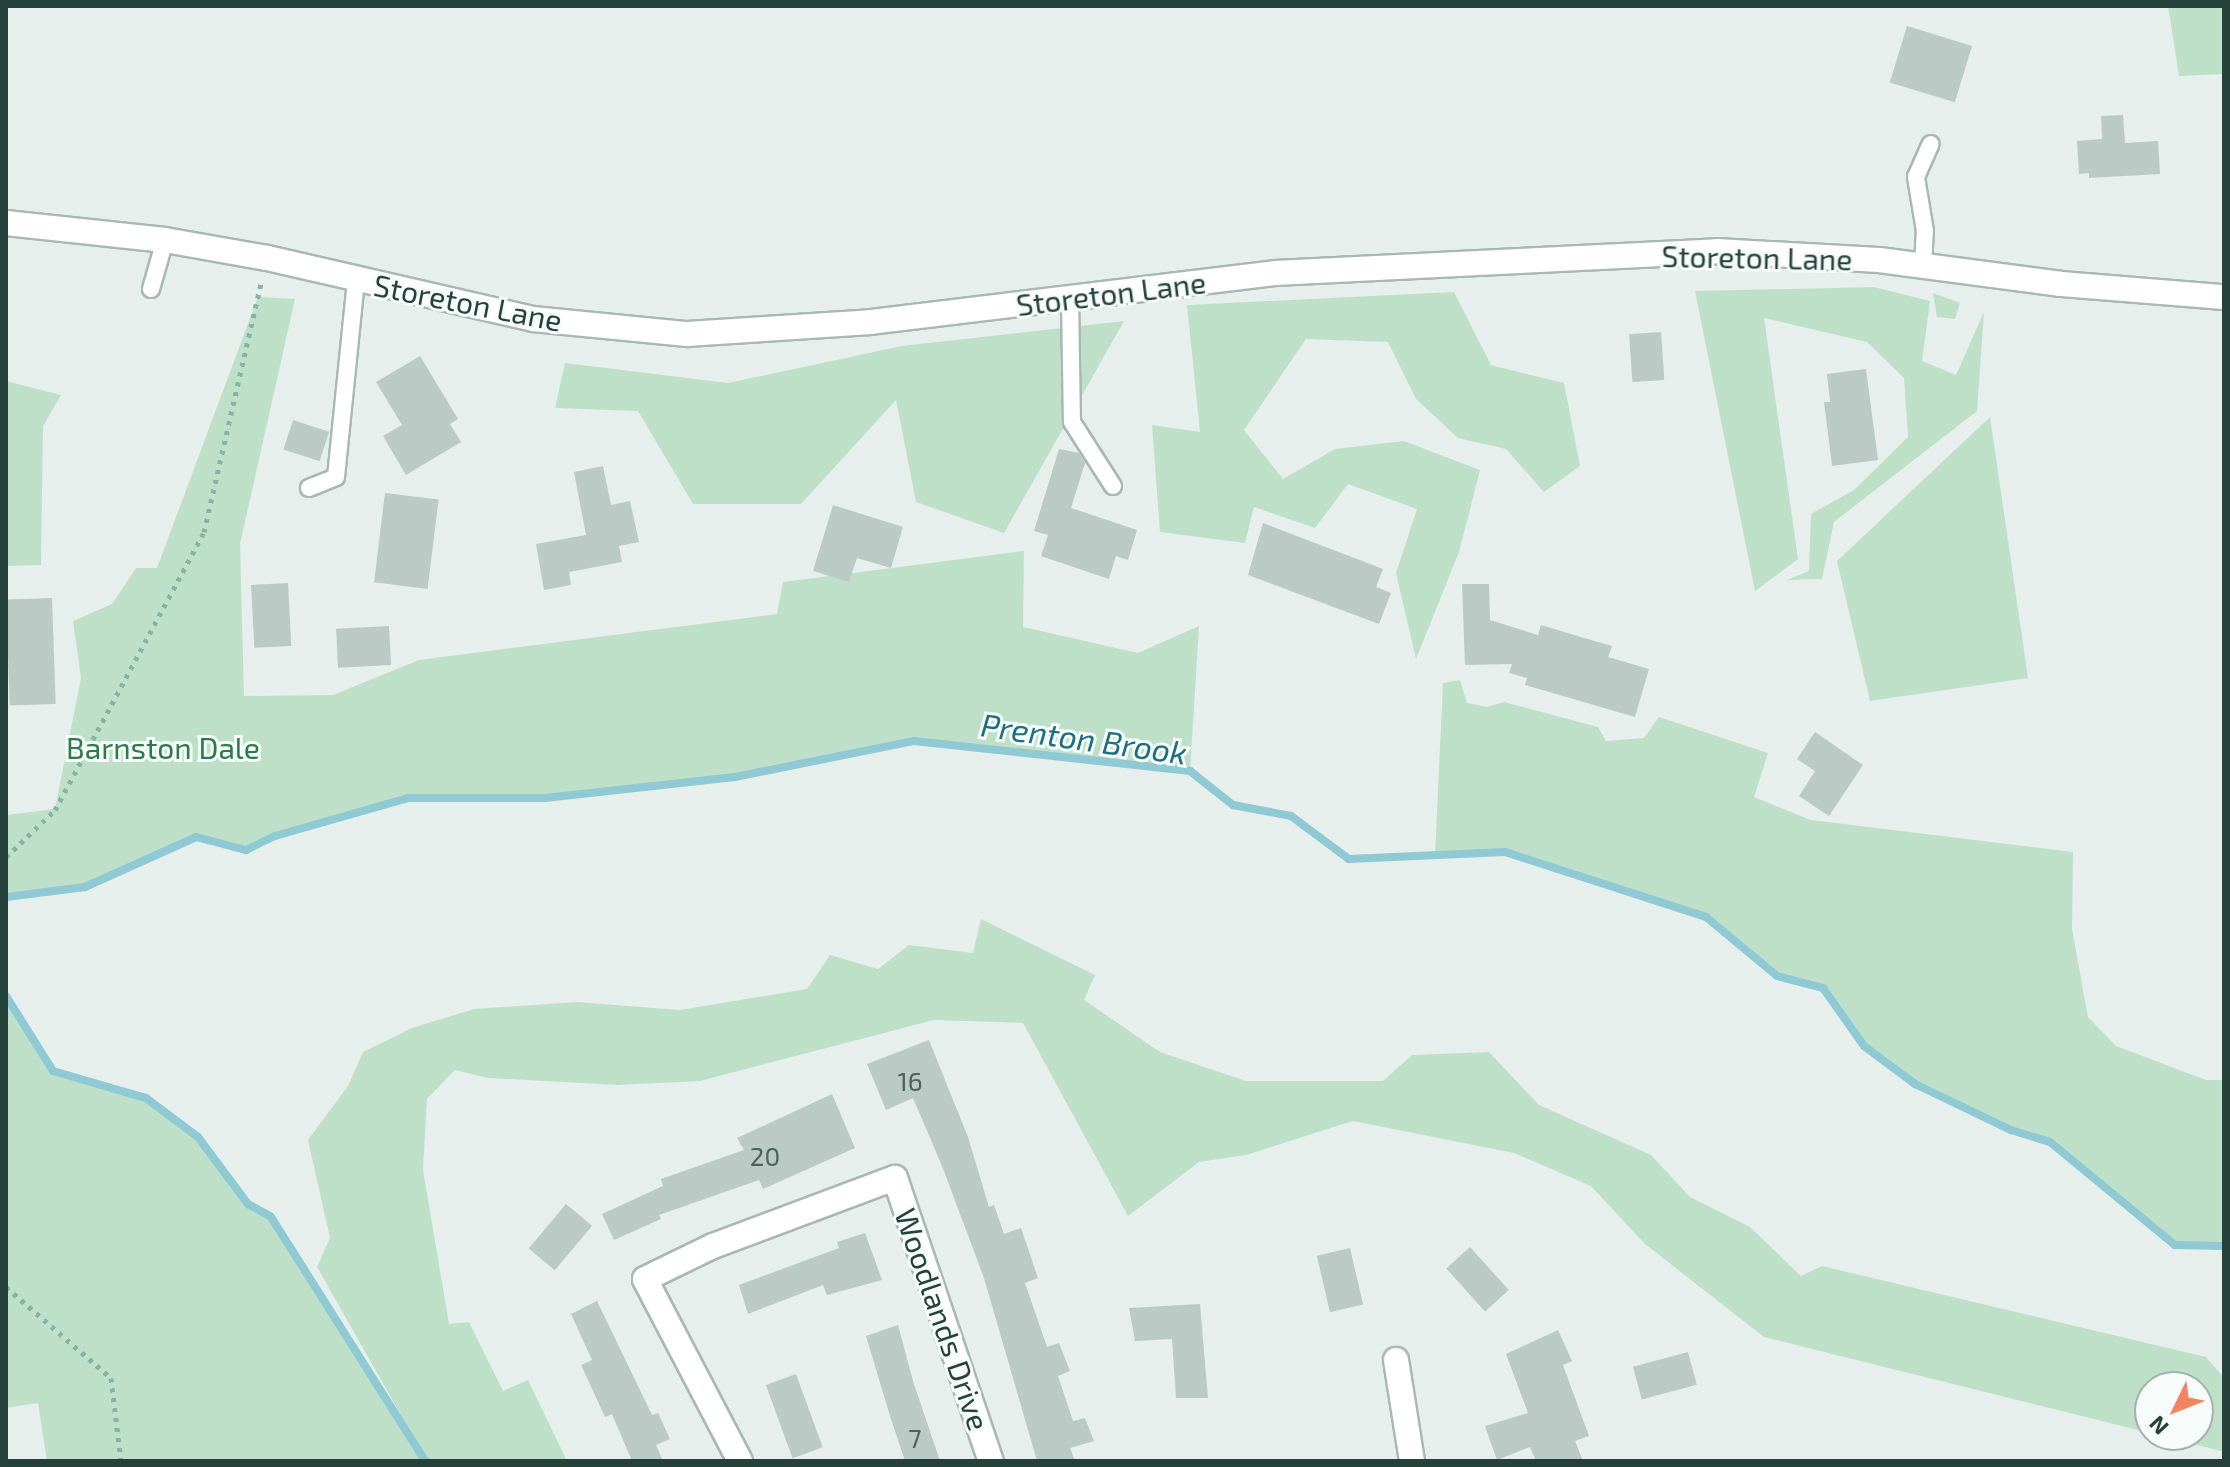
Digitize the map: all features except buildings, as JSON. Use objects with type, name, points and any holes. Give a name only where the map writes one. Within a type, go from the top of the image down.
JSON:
[{"type":"street","name":"Storeton Lane","points":[[6,223],[165,240],[267,258],[533,319],[687,334],[871,322],[1275,273],[1717,251],[1923,266],[2224,297]]},
{"type":"street","name":"Woodlands Drive","points":[[740,1461],[645,1279],[713,1246],[895,1178],[991,1461]]},
{"type":"street","points":[[1396,1360],[1412,1461]]},
{"type":"lane","points":[[1923,266],[1925,231],[1916,177],[1931,144]]},
{"type":"lane","points":[[151,289],[165,240]]},
{"type":"lane","points":[[309,488],[336,477],[356,280]]},
{"type":"lane","points":[[1070,298],[1072,422],[1113,486]]},
{"type":"path","points":[[6,857],[55,810],[204,532],[267,258]]},
{"type":"path","points":[[6,1287],[111,1378],[121,1461]]},
{"type":"green space","points":[[2168,6],[2224,6],[2224,74],[2179,76]]},
{"type":"green space","points":[[1874,287],[1930,301],[1922,361],[1956,375],[1984,312],[1977,411],[1834,522],[1822,579],[1787,580],[1809,571],[1811,514],[1854,490],[1908,437],[1904,378],[1867,342],[1764,318],[1798,559],[1755,591],[1695,291]]},
{"type":"green space","points":[[1454,292],[1491,365],[1564,383],[1580,466],[1544,492],[1506,449],[1458,438],[1416,399],[1388,342],[1306,339],[1244,430],[1283,479],[1335,449],[1404,441],[1480,470],[1459,552],[1416,659],[1396,573],[1417,509],[1348,484],[1315,528],[1254,507],[1245,543],[1160,532],[1152,425],[1200,432],[1187,305]]},
{"type":"green space","points":[[1933,293],[1960,303],[1955,319],[1937,317]]},
{"type":"green space","name":"Barnston Dale","points":[[258,297],[295,299],[240,544],[244,696],[333,695],[419,660],[777,614],[783,582],[1024,551],[1023,627],[1138,653],[1199,626],[1190,771],[914,741],[735,777],[545,798],[408,798],[275,836],[246,850],[196,837],[85,887],[6,897],[6,815],[55,809],[81,678],[73,621],[112,604],[136,568],[157,568]]},
{"type":"green space","points":[[1124,321],[1004,533],[916,502],[896,400],[801,504],[693,504],[638,411],[555,408],[565,363],[728,383],[902,346]]},
{"type":"green space","points":[[6,381],[61,395],[43,426],[41,565],[6,566]]},
{"type":"green space","points":[[1990,417],[2028,678],[1870,701],[1837,561]]},
{"type":"green space","points":[[1460,680],[1467,703],[1487,707],[1504,702],[1598,727],[1606,741],[1644,738],[1659,717],[1768,753],[1754,797],[1811,820],[2073,852],[2072,929],[2088,1017],[2116,1046],[2206,1080],[2224,1080],[2224,1246],[2175,1245],[2050,1142],[2011,1130],[1915,1084],[1864,1046],[1823,988],[1777,976],[1706,917],[1505,852],[1435,855],[1443,683]]},
{"type":"green space","points":[[981,919],[1095,975],[1084,1000],[1160,1052],[1246,1081],[1383,1081],[1412,1055],[1489,1052],[1539,1105],[1651,1155],[1690,1197],[1750,1227],[1801,1276],[1822,1266],[2206,1357],[2224,1378],[2224,1452],[2214,1449],[2214,1371],[2134,1371],[2134,1429],[1764,1337],[1645,1244],[1591,1186],[1514,1153],[1353,1121],[1246,1155],[1199,1162],[1128,1216],[1023,1023],[934,1020],[700,1081],[618,1085],[488,1078],[455,1070],[427,1099],[423,1170],[449,1324],[469,1322],[503,1391],[528,1380],[567,1461],[427,1461],[317,1267],[330,1238],[308,1140],[348,1086],[363,1052],[412,1028],[474,1009],[577,1002],[680,1010],[807,989],[830,955],[878,969],[909,945],[973,953]]},
{"type":"green space","points":[[6,996],[53,1071],[146,1098],[198,1137],[248,1203],[271,1217],[425,1461],[47,1461],[38,1403],[6,1408]]},
{"type":"waterway","name":"Prenton Brook","points":[[6,897],[85,887],[196,837],[246,850],[275,836],[408,798],[545,798],[735,777],[914,741],[1190,771],[1233,805],[1291,816],[1349,859],[1505,852],[1706,917],[1777,976],[1823,988],[1864,1046],[1915,1084],[2011,1130],[2050,1142],[2175,1245],[2224,1246]]},
{"type":"waterway","points":[[6,996],[53,1071],[146,1098],[198,1137],[248,1204],[271,1217],[425,1461]]}]
